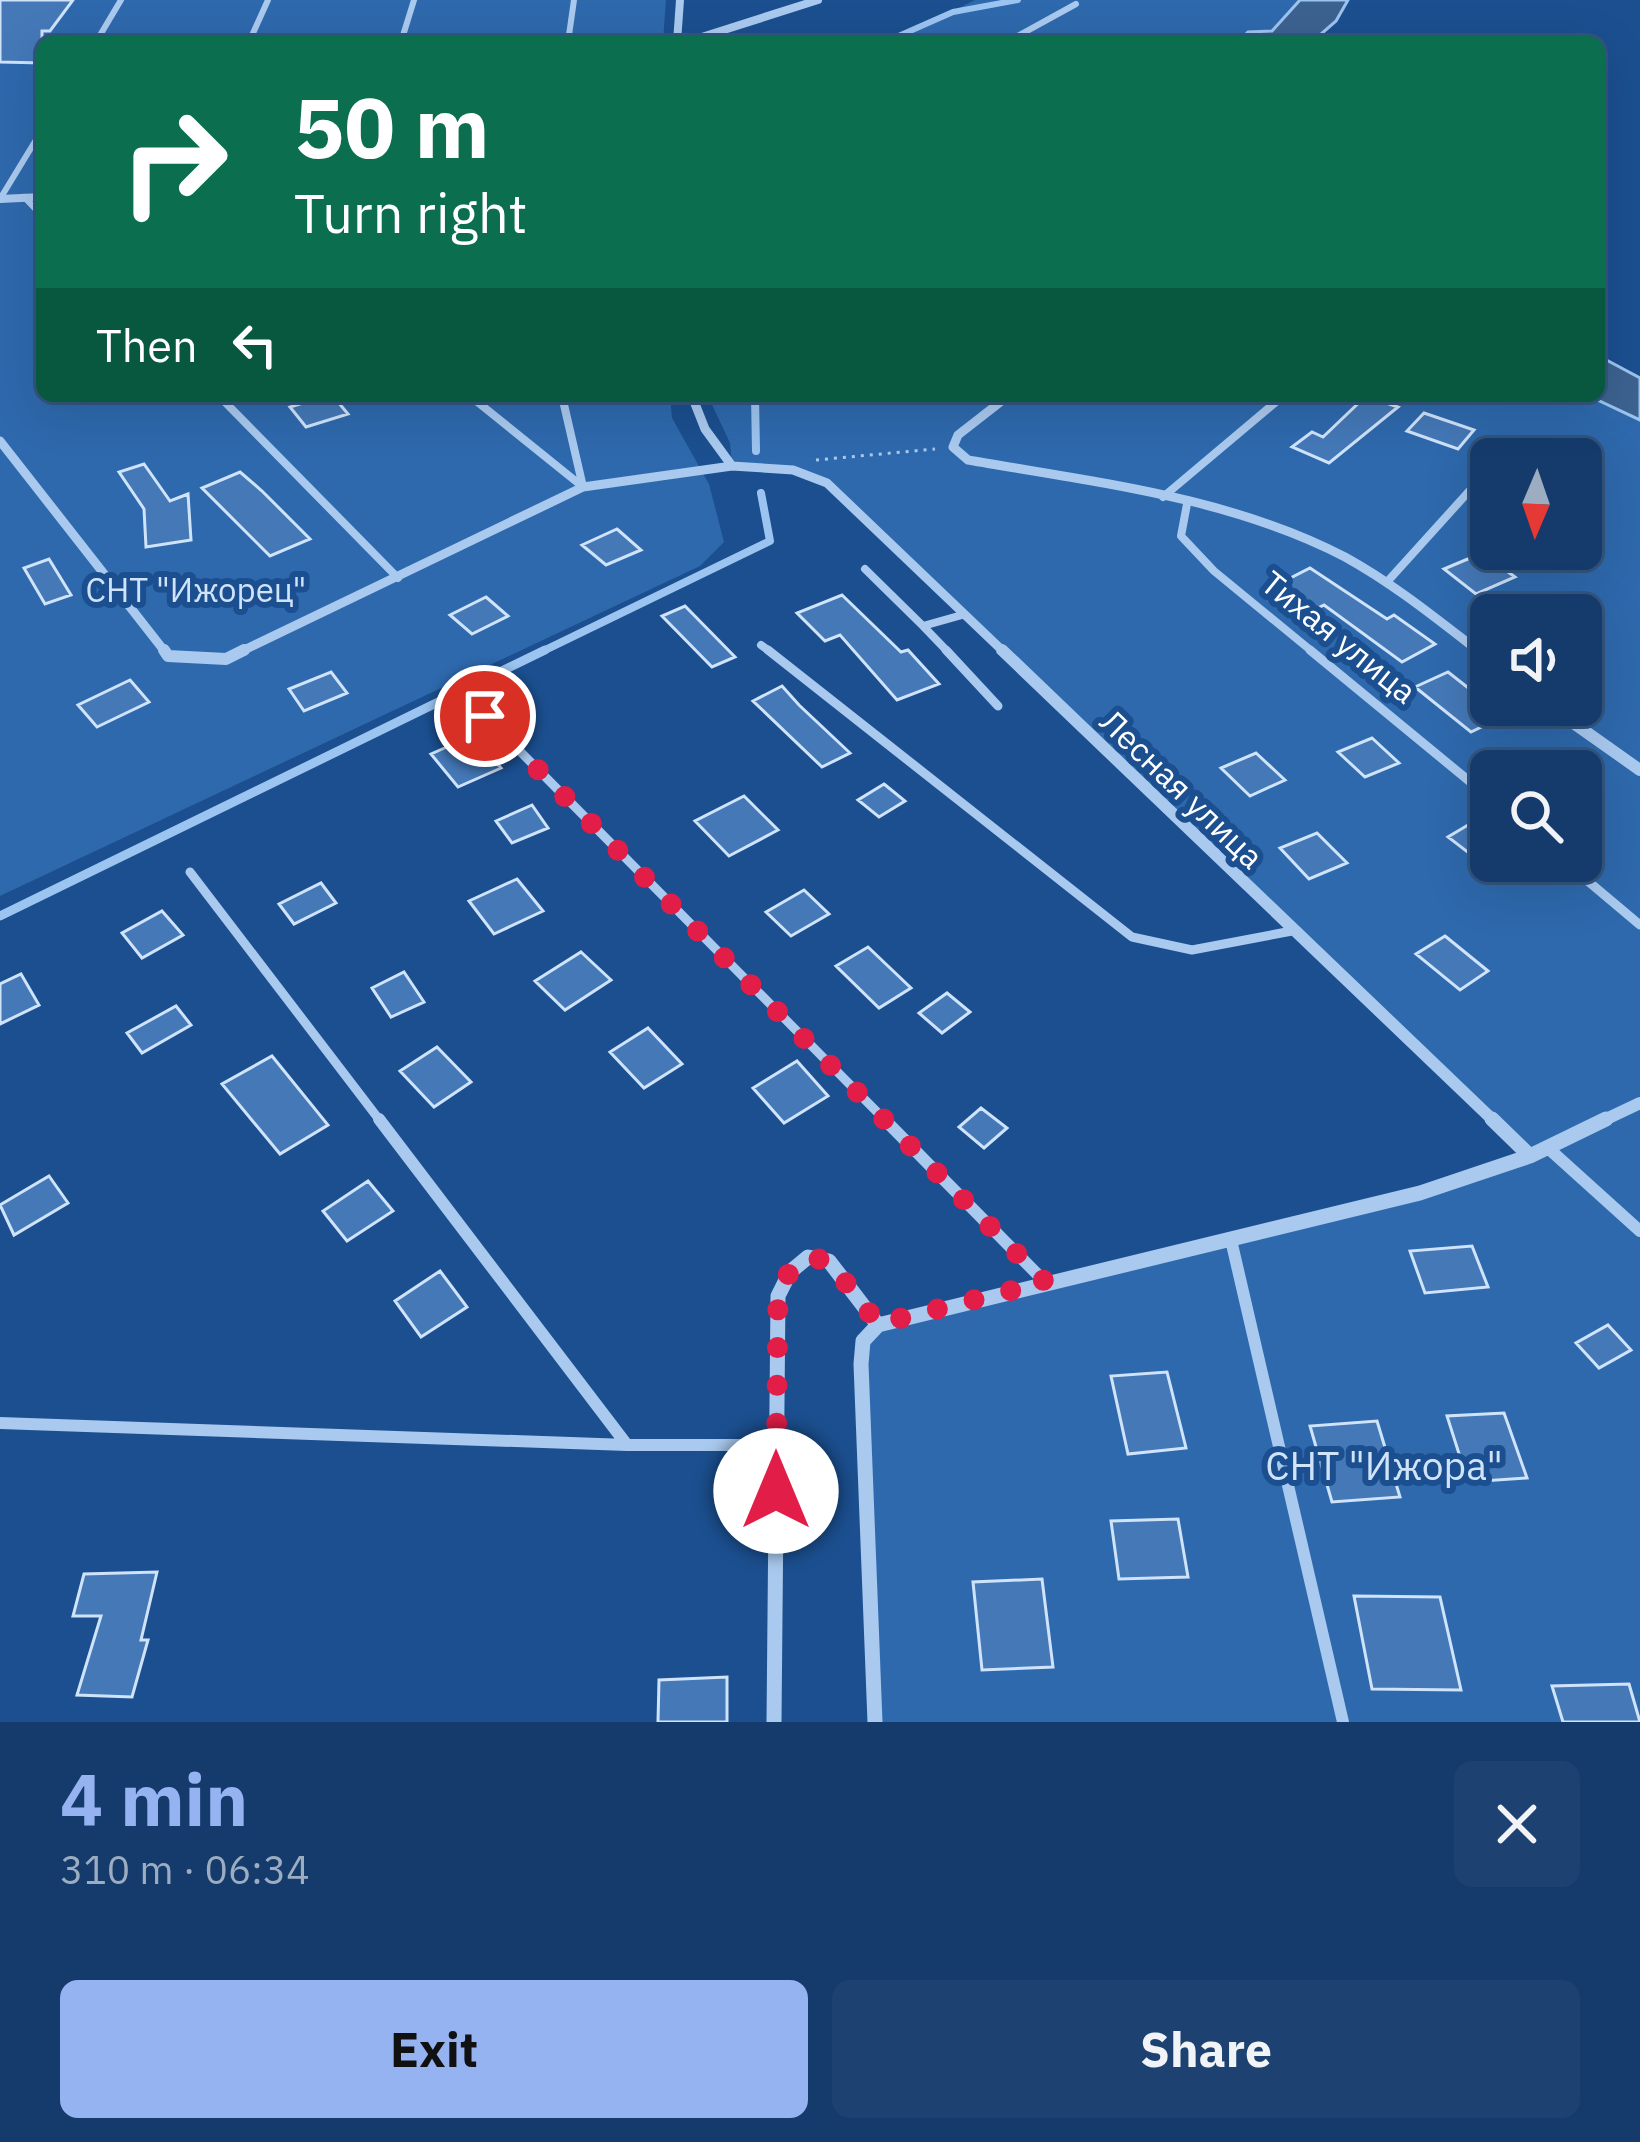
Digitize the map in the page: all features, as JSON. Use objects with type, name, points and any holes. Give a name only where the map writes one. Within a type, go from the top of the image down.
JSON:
[{"type":"street","points":[[677,36],[680,0]]},
{"type":"street","points":[[705,36],[818,0]]},
{"type":"street","points":[[0,199],[36,196]]},
{"type":"street","points":[[694,402],[705,429],[732,466]]},
{"type":"street","points":[[1000,402],[958,435],[953,448],[968,460],[1163,497],[1324,549],[1388,582],[1470,645]]},
{"type":"street","points":[[0,441],[168,656],[226,658],[583,487],[732,466],[793,470]]},
{"type":"street","name":"Лесная улица","points":[[793,470],[827,483],[1530,1156]]},
{"type":"street","points":[[1578,726],[1640,770]]},
{"type":"street","points":[[875,1722],[861,1364],[863,1341],[878,1324],[1420,1193],[1530,1156],[1640,1103]]},
{"type":"street","points":[[774,1722],[778,1295],[790,1271],[808,1257],[829,1261],[878,1324]]},
{"type":"lane","points":[[100,36],[122,0]]},
{"type":"lane","points":[[252,36],[268,0]]},
{"type":"lane","points":[[403,36],[414,0]]},
{"type":"lane","points":[[569,36],[574,0]]},
{"type":"lane","points":[[1018,36],[1076,4]]},
{"type":"lane","points":[[0,199],[36,140]]},
{"type":"lane","points":[[24,197],[36,210]]},
{"type":"lane","points":[[225,402],[398,578]]},
{"type":"lane","points":[[477,402],[583,487]]},
{"type":"lane","points":[[563,402],[583,487]]},
{"type":"lane","points":[[1163,497],[1276,402]]},
{"type":"lane","points":[[1388,582],[1470,490]]},
{"type":"lane","name":"Тихая улица","points":[[1187,504],[1181,536],[1214,571],[1470,782]]},
{"type":"lane","points":[[865,569],[998,706]]},
{"type":"lane","points":[[922,626],[962,615]]},
{"type":"lane","points":[[761,645],[1132,938],[1182,953],[1240,946],[1292,931]]},
{"type":"lane","points":[[485,716],[1045,1282]]},
{"type":"lane","points":[[190,872],[627,1445]]},
{"type":"lane","points":[[1589,882],[1640,925]]},
{"type":"lane","points":[[1547,1148],[1640,1231]]},
{"type":"lane","points":[[1231,1240],[1343,1722]]},
{"type":"lane","points":[[0,1423],[627,1445],[776,1445]]},
{"type":"path","points":[[793,470],[820,458],[953,448]]},
{"type":"green space","name":"СНТ \"Ижорец\"","points":[[0,0],[666,0],[663,36],[36,36],[36,402],[671,402],[672,418],[709,484],[724,542],[700,566],[0,896]]},
{"type":"green space","points":[[975,0],[1300,0],[1272,31],[1244,36],[902,36]]},
{"type":"green space","name":"СНТ \"Ижора\"","points":[[711,402],[1602,402],[1640,420],[1640,1722],[875,1722],[861,1364],[878,1325],[1231,1240],[1528,1156],[827,483],[793,470],[732,466],[730,443]]},
{"type":"shaded area","points":[[1300,0],[1348,0],[1336,21],[1319,36],[1244,36],[1272,31]]},
{"type":"shaded area","points":[[1605,359],[1640,378],[1640,420],[1602,402]]},
{"type":"building","points":[[0,0],[73,0],[50,31],[36,36],[36,63],[0,62]]},
{"type":"building","points":[[338,402],[348,414],[306,427],[290,407]]},
{"type":"building","points":[[1360,402],[1398,407],[1329,463],[1292,447],[1312,432],[1323,437]]},
{"type":"building","points":[[1424,413],[1474,430],[1458,449],[1407,431]]},
{"type":"building","points":[[144,464],[170,501],[188,494],[191,540],[146,547],[144,509],[119,472]]},
{"type":"building","points":[[240,472],[310,539],[270,556],[202,488]]},
{"type":"building","points":[[617,529],[641,550],[606,565],[582,545]]},
{"type":"building","points":[[1470,558],[1470,570],[1505,570],[1515,577],[1476,594],[1444,569]]},
{"type":"building","points":[[49,559],[71,595],[45,604],[24,568]]},
{"type":"building","points":[[1310,568],[1435,644],[1402,662],[1324,605],[1312,611],[1275,586]]},
{"type":"building","points":[[842,595],[901,652],[908,650],[939,684],[897,700],[840,635],[825,641],[797,613]]},
{"type":"building","points":[[486,597],[508,616],[472,634],[450,615]]},
{"type":"building","points":[[685,606],[735,657],[712,667],[662,616]]},
{"type":"building","points":[[331,672],[347,693],[304,711],[289,689]]},
{"type":"building","points":[[1448,672],[1470,689],[1470,726],[1483,726],[1471,732],[1415,687]]},
{"type":"building","points":[[130,680],[149,702],[97,727],[78,705]]},
{"type":"building","points":[[782,686],[850,753],[822,767],[753,701]]},
{"type":"building","points":[[474,735],[501,768],[458,787],[431,754]]},
{"type":"building","points":[[1372,738],[1399,763],[1365,777],[1338,752]]},
{"type":"building","points":[[1256,753],[1285,780],[1250,796],[1221,768]]},
{"type":"building","points":[[884,784],[905,801],[879,817],[858,800]]},
{"type":"building","points":[[744,796],[778,830],[729,856],[695,821]]},
{"type":"building","points":[[532,805],[548,828],[512,843],[496,821]]},
{"type":"building","points":[[1470,826],[1470,854],[1448,837]]},
{"type":"building","points":[[1317,833],[1347,863],[1309,879],[1280,848]]},
{"type":"building","points":[[517,879],[543,911],[494,934],[469,901]]},
{"type":"building","points":[[321,883],[336,903],[294,924],[279,904]]},
{"type":"building","points":[[804,890],[829,914],[791,936],[766,912]]},
{"type":"building","points":[[162,911],[183,935],[142,958],[122,933]]},
{"type":"building","points":[[1445,936],[1488,971],[1460,990],[1416,954]]},
{"type":"building","points":[[868,947],[911,988],[879,1008],[836,966]]},
{"type":"building","points":[[581,952],[611,980],[565,1010],[535,981]]},
{"type":"building","points":[[404,972],[424,1002],[391,1017],[372,988]]},
{"type":"building","points":[[21,974],[39,1005],[0,1024],[0,984]]},
{"type":"building","points":[[947,993],[970,1012],[942,1033],[919,1013]]},
{"type":"building","points":[[176,1006],[191,1025],[142,1053],[127,1033]]},
{"type":"building","points":[[648,1028],[682,1064],[644,1088],[610,1052]]},
{"type":"building","points":[[437,1047],[471,1082],[434,1107],[400,1071]]},
{"type":"building","points":[[272,1056],[328,1125],[280,1154],[222,1084]]},
{"type":"building","points":[[797,1061],[828,1096],[784,1123],[753,1088]]},
{"type":"building","points":[[981,1108],[1007,1128],[984,1148],[959,1127]]},
{"type":"building","points":[[49,1176],[68,1203],[14,1235],[0,1205]]},
{"type":"building","points":[[368,1181],[393,1211],[347,1241],[323,1211]]},
{"type":"building","points":[[1472,1246],[1488,1287],[1425,1293],[1410,1251]]},
{"type":"building","points":[[440,1271],[467,1307],[421,1337],[395,1301]]},
{"type":"building","points":[[1608,1325],[1631,1350],[1599,1368],[1576,1343]]},
{"type":"building","points":[[1167,1372],[1186,1448],[1128,1454],[1111,1376]]},
{"type":"building","points":[[1504,1413],[1527,1478],[1468,1482],[1447,1416]]},
{"type":"building","points":[[1377,1421],[1400,1497],[1332,1502],[1310,1426]]},
{"type":"building","points":[[1178,1519],[1188,1577],[1119,1579],[1111,1521]]},
{"type":"building","points":[[157,1572],[141,1640],[148,1640],[132,1697],[77,1695],[101,1616],[73,1616],[84,1574]]},
{"type":"building","points":[[1042,1579],[1053,1667],[982,1670],[973,1582]]},
{"type":"building","points":[[1354,1596],[1440,1597],[1461,1690],[1372,1689]]},
{"type":"building","points":[[727,1677],[727,1722],[658,1722],[659,1680]]},
{"type":"building","points":[[1629,1684],[1640,1722],[1563,1722],[1552,1686]]},
{"type":"waterway","points":[[899,36],[953,12],[1018,0]]},
{"type":"waterway","points":[[755,402],[756,451]]},
{"type":"waterway","points":[[539,653],[770,541],[761,493]]},
{"type":"waterway","points":[[0,916],[545,650]]},
{"type":"route","points":[[485,716],[1045,1282],[878,1324],[829,1261],[808,1257],[790,1271],[778,1295],[776,1491]]}]
